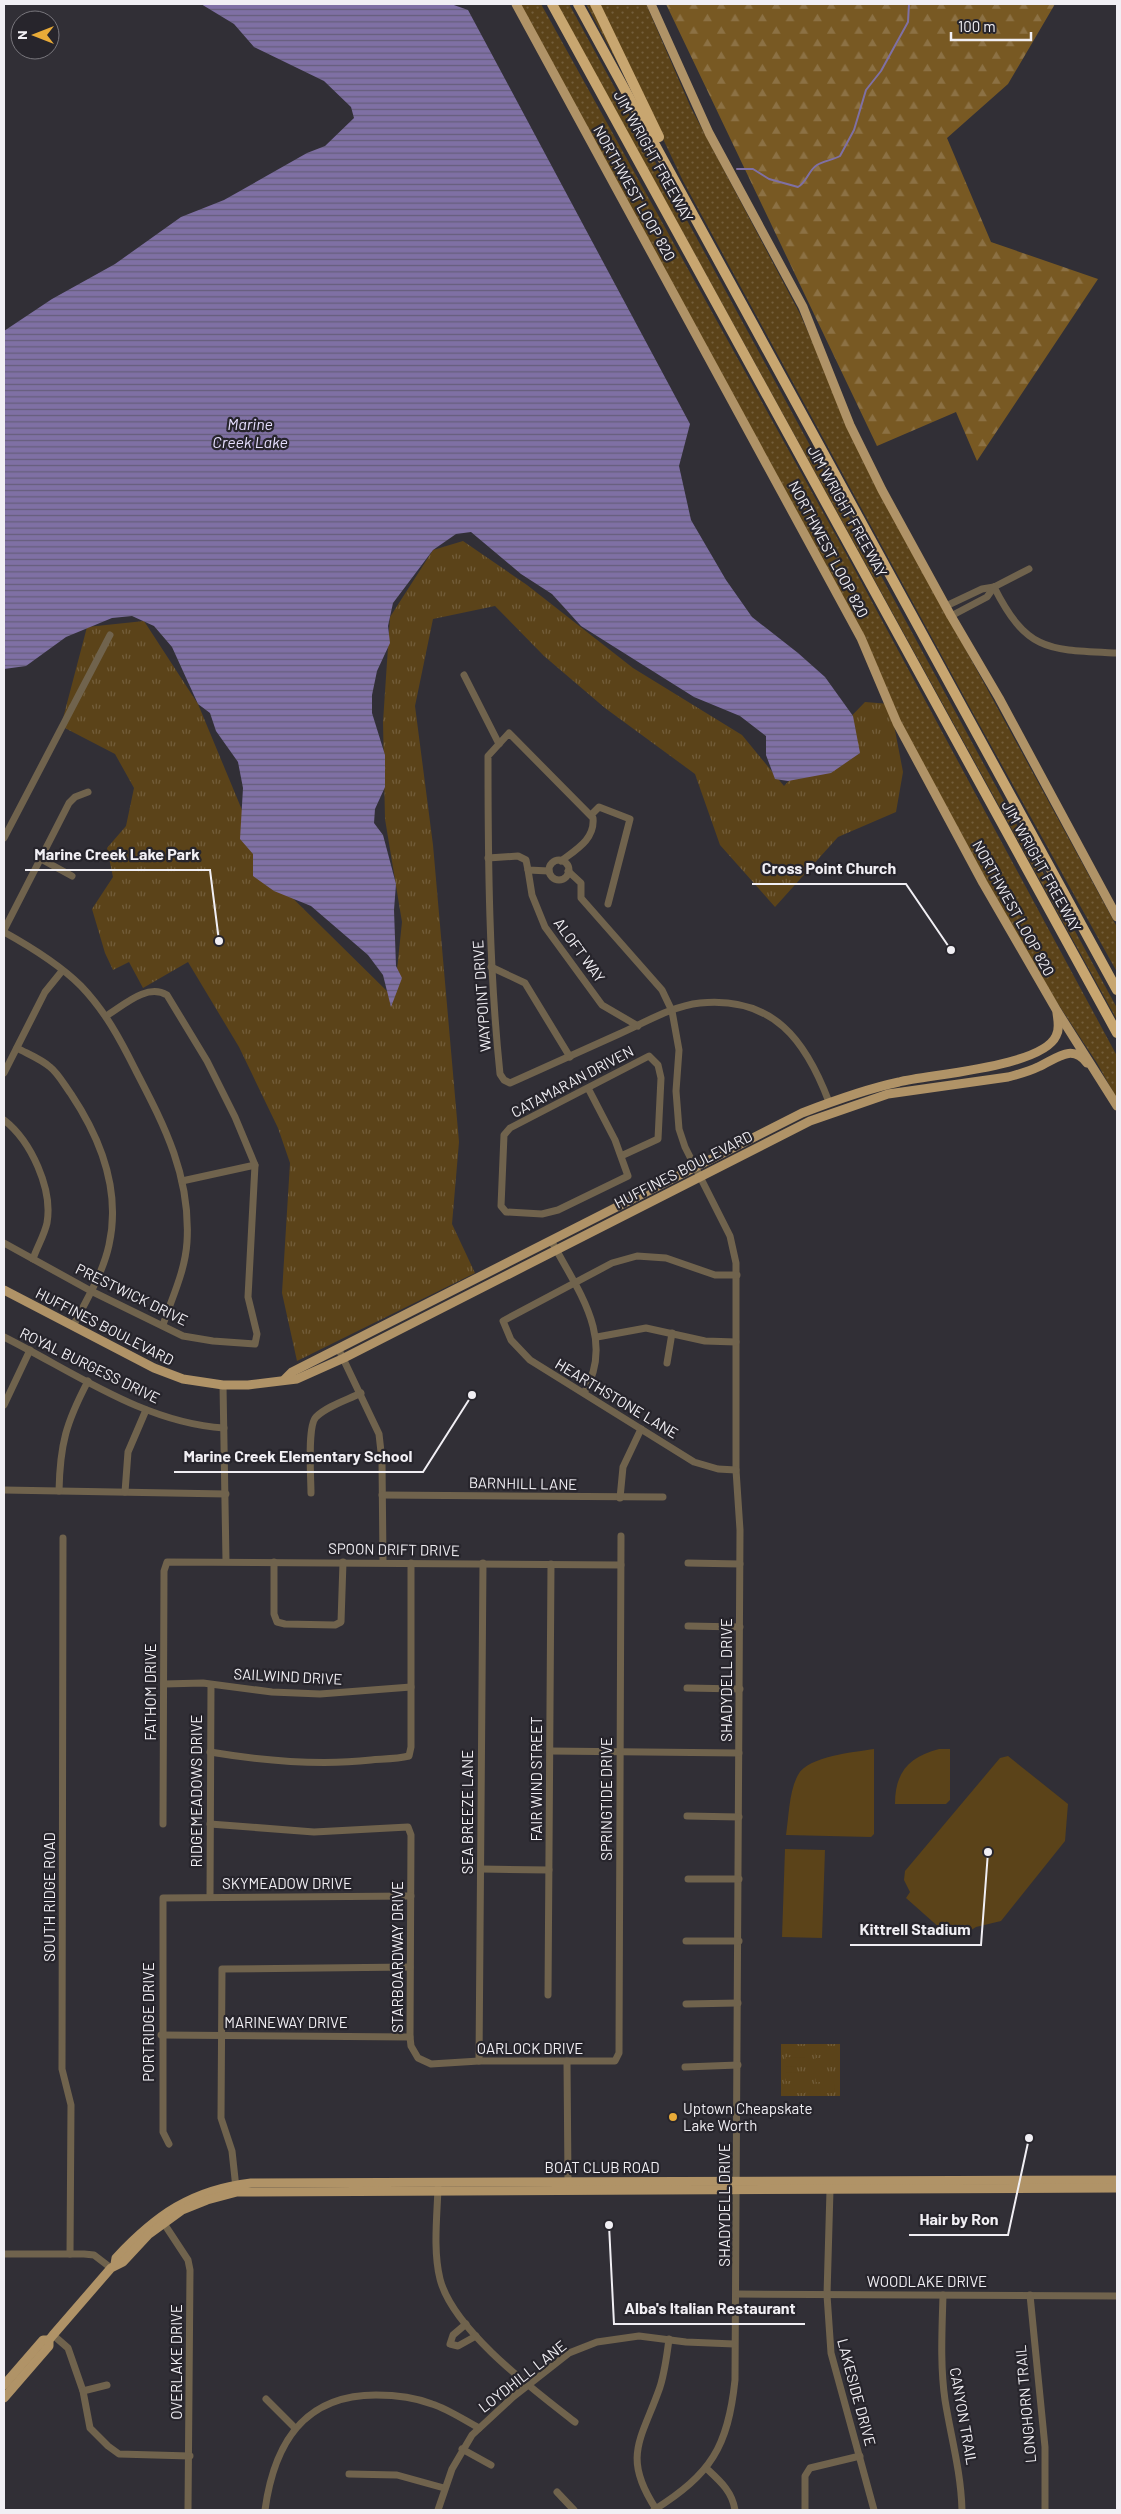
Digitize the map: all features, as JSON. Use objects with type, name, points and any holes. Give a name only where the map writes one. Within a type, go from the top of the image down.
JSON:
[{"type":"highway","name":"JIM WRIGHT FREEWAY","points":[[552,4],[1117,1033]]},
{"type":"highway","name":"JIM WRIGHT FREEWAY","points":[[578,4],[670,169],[1117,990]]},
{"type":"highway","points":[[595,4],[664,148],[670,169]]},
{"type":"main road","name":"NORTHWEST LOOP 820","points":[[516,4],[856,629],[897,723],[983,883],[1057,1010],[1117,1106]]},
{"type":"main road","points":[[651,4],[709,134],[803,307],[850,425],[882,490],[951,616],[1004,706],[1117,916]]},
{"type":"main road","name":"HUFFINES BOULEVARD","points":[[341,1354],[443,1308],[554,1246],[698,1171],[831,1107],[898,1082],[978,1069],[1025,1057],[1050,1044],[1056,1036],[1059,1026],[1057,1010]]},
{"type":"main road","name":"HUFFINES BOULEVARD","points":[[831,1107],[921,1088],[980,1082],[1027,1072],[1065,1053],[1079,1056],[1097,1078],[1103,1082]]},
{"type":"main road","points":[[978,1069],[980,1082]]},
{"type":"main road","name":"HUFFINES BOULEVARD","points":[[4,1290],[154,1368],[184,1379],[223,1385],[248,1385],[297,1379],[439,1298],[554,1246]]},
{"type":"main road","name":"BOAT CLUB ROAD","points":[[4,2385],[43,2340],[51,2337],[113,2266],[116,2258],[159,2217],[194,2198],[236,2189],[291,2182],[540,2190],[738,2185],[1117,2180]]},
{"type":"main road","name":"BOAT CLUB ROAD","points":[[438,2186],[568,2181],[628,2181],[830,2190],[1117,2188]]},
{"type":"main road","points":[[540,2190],[544,2185],[621,2185],[628,2181]]},
{"type":"main road","name":"BOAT CLUB ROAD","points":[[113,2266],[123,2262],[163,2222],[182,2210],[236,2189]]},
{"type":"main road","name":"BOAT CLUB ROAD","points":[[4,2398],[49,2346],[51,2337]]},
{"type":"street","points":[[951,616],[987,597],[994,588],[1029,569]]},
{"type":"street","points":[[946,606],[982,588],[994,588]]},
{"type":"street","points":[[994,588],[1012,620],[1034,640],[1058,648],[1117,653]]},
{"type":"street","points":[[4,838],[110,635]]},
{"type":"street","points":[[464,675],[499,744]]},
{"type":"street","name":"WAYPOINT DRIVE","points":[[591,815],[509,733],[488,756],[491,967],[500,1074],[504,1080],[510,1083],[519,1080],[672,1011],[700,1003],[731,1004],[760,1012],[778,1022],[801,1043],[817,1070],[831,1107]]},
{"type":"street","points":[[88,792],[75,797],[69,803],[4,931],[45,956],[62,970],[81,986],[106,1016],[172,1142],[182,1181],[187,1226],[185,1256],[179,1282],[162,1325]]},
{"type":"street","points":[[549,871],[553,863],[562,861],[591,835],[594,827],[591,815],[599,807],[630,819],[608,904]]},
{"type":"street","points":[[488,858],[518,856],[526,860],[528,870],[549,871]]},
{"type":"street","points":[[41,859],[72,876]]},
{"type":"street","points":[[549,871],[552,877],[558,880],[564,878],[568,871],[562,861]]},
{"type":"street","name":"ALOFT WAY","points":[[528,870],[532,895],[545,928],[602,1005],[638,1026]]},
{"type":"street","name":"SHADYDELL DRIVE","points":[[568,871],[581,883],[581,898],[662,990],[672,1011],[679,1050],[676,1107],[679,1129],[685,1147],[730,1236],[737,1275],[736,1470],[740,1564],[740,1753],[735,2380],[732,2414],[724,2436],[706,2468],[688,2486],[655,2509]]},
{"type":"street","points":[[491,967],[525,983],[570,1057]]},
{"type":"street","points":[[4,1073],[45,992],[62,970]]},
{"type":"street","points":[[106,1016],[148,990],[159,990],[167,995],[206,1061],[235,1117],[256,1165],[182,1181]]},
{"type":"street","points":[[17,1048],[51,1067],[68,1089],[83,1112],[110,1177],[114,1220],[109,1248],[73,1326]]},
{"type":"street","name":"CATAMARAN DRIVEN","points":[[542,1214],[506,1212],[501,1206],[504,1135],[510,1128],[649,1056],[658,1065],[661,1078],[658,1139],[621,1156]]},
{"type":"street","points":[[588,1088],[621,1156]]},
{"type":"street","points":[[4,1120],[24,1142],[46,1187],[46,1224],[33,1259]]},
{"type":"street","name":"HUFFINES BOULEVARD","points":[[542,1214],[583,1199],[628,1176],[621,1156]]},
{"type":"street","name":"PRESTWICK DRIVE","points":[[4,1243],[91,1290],[162,1325],[194,1338],[256,1344],[257,1334],[248,1297],[256,1165]]},
{"type":"street","points":[[554,1246],[588,1312],[597,1337],[597,1362],[584,1394]]},
{"type":"street","points":[[573,1284],[612,1263],[637,1256],[666,1258],[715,1275],[737,1275]]},
{"type":"street","name":"HEARTHSTONE LANE","points":[[573,1284],[503,1321],[512,1340],[530,1360],[640,1429],[706,1467],[736,1470]]},
{"type":"street","points":[[439,1298],[443,1308]]},
{"type":"street","points":[[597,1337],[646,1328],[704,1341],[736,1342]]},
{"type":"street","points":[[667,1363],[672,1333]]},
{"type":"street","name":"ROYAL BURGESS DRIVE","points":[[4,1337],[146,1410],[186,1423],[224,1428]]},
{"type":"street","points":[[4,1405],[30,1350]]},
{"type":"street","points":[[341,1354],[379,1434],[383,1562]]},
{"type":"street","points":[[60,1491],[63,1441],[68,1423],[88,1381]]},
{"type":"street","points":[[223,1385],[226,1561]]},
{"type":"street","points":[[311,1494],[312,1430],[315,1419],[322,1412],[361,1393]]},
{"type":"street","points":[[125,1492],[128,1452],[146,1410]]},
{"type":"street","points":[[620,1498],[623,1467],[640,1429]]},
{"type":"street","points":[[4,1490],[226,1494]]},
{"type":"street","name":"BARNHILL LANE","points":[[382,1495],[620,1498],[663,1496]]},
{"type":"street","name":"SPRINGTIDE DRIVE","points":[[615,2061],[619,2053],[621,1536]]},
{"type":"street","name":"SOUTH RIDGE ROAD","points":[[63,1538],[62,2069],[71,2105],[70,2254]]},
{"type":"street","name":"SPOON DRIFT DRIVE","points":[[167,1562],[621,1565]]},
{"type":"street","name":"FATHOM DRIVE","points":[[163,1824],[164,1571],[167,1562]]},
{"type":"street","points":[[274,1562],[274,1614],[277,1622],[285,1624],[327,1625],[338,1624],[342,1619],[343,1562]]},
{"type":"street","points":[[210,1752],[247,1758],[309,1763],[360,1762],[409,1756],[411,1563]]},
{"type":"street","points":[[688,1563],[740,1564]]},
{"type":"street","name":"SEA BREEZE LANE","points":[[479,2061],[483,1564]]},
{"type":"street","name":"FAIR WIND STREET","points":[[548,1995],[551,1564]]},
{"type":"street","points":[[688,1626],[740,1627]]},
{"type":"street","name":"SAILWIND DRIVE","points":[[164,1684],[210,1685],[272,1692],[320,1694],[411,1687]]},
{"type":"street","name":"RIDGEMEADOWS DRIVE","points":[[210,1685],[210,1897]]},
{"type":"street","points":[[687,1688],[740,1689]]},
{"type":"street","points":[[550,1751],[740,1753]]},
{"type":"street","points":[[687,1816],[739,1816]]},
{"type":"street","name":"STARBOARDWAY DRIVE","points":[[210,1824],[314,1832],[409,1827],[411,2046],[418,2058],[431,2064],[445,2064]]},
{"type":"street","points":[[481,1869],[549,1870]]},
{"type":"street","points":[[688,1879],[739,1879]]},
{"type":"street","name":"SKYMEADOW DRIVE","points":[[163,1898],[411,1896]]},
{"type":"street","name":"PORTRIDGE DRIVE","points":[[163,1898],[162,2132],[169,2144]]},
{"type":"street","points":[[686,1941],[739,1941]]},
{"type":"street","points":[[236,2189],[232,2151],[221,2118],[222,1969],[410,1967]]},
{"type":"street","points":[[686,2004],[738,2003]]},
{"type":"street","name":"MARINEWAY DRIVE","points":[[161,2034],[410,2037]]},
{"type":"street","name":"OARLOCK DRIVE","points":[[445,2064],[479,2061],[615,2061]]},
{"type":"street","points":[[567,2061],[568,2181]]},
{"type":"street","points":[[685,2067],[738,2066]]},
{"type":"street","points":[[438,2186],[439,2274],[447,2296],[476,2336],[575,2422]]},
{"type":"street","name":"LAKESIDE DRIVE","points":[[830,2190],[827,2296],[831,2352],[874,2510]]},
{"type":"street","name":"OVERLAKE DRIVE","points":[[163,2222],[188,2260],[190,2270],[190,2456],[188,2510]]},
{"type":"street","points":[[4,2254],[94,2256],[113,2266]]},
{"type":"street","name":"WOODLAKE DRIVE","points":[[736,2294],[827,2296],[1117,2296]]},
{"type":"street","name":"CANYON TRAIL","points":[[943,2295],[941,2361],[946,2401],[958,2460],[962,2510]]},
{"type":"street","name":"LONGHORN TRAIL","points":[[1030,2295],[1045,2447],[1045,2510]]},
{"type":"street","points":[[466,2324],[452,2335],[450,2344],[458,2346],[476,2336]]},
{"type":"street","name":"LOYDHILL LANE","points":[[438,2510],[444,2488],[462,2448],[479,2428],[529,2384],[569,2354],[597,2342],[639,2336],[686,2342],[734,2344]]},
{"type":"street","points":[[51,2337],[68,2348],[83,2391],[90,2428],[119,2454],[190,2456]]},
{"type":"street","points":[[655,2509],[640,2480],[637,2460],[638,2445],[662,2381],[669,2339]]},
{"type":"street","points":[[83,2391],[107,2385]]},
{"type":"street","points":[[265,2510],[273,2472],[285,2444],[295,2428],[308,2415],[329,2403],[357,2396],[391,2395],[435,2405],[479,2428]]},
{"type":"street","points":[[266,2399],[295,2428]]},
{"type":"street","points":[[462,2448],[491,2465]]},
{"type":"street","points":[[805,2510],[805,2476],[810,2468],[860,2456]]},
{"type":"street","points":[[706,2468],[728,2489],[733,2498],[735,2510]]},
{"type":"street","points":[[349,2474],[397,2476],[444,2488]]},
{"type":"street","points":[[557,2492],[574,2510]]},
{"type":"green space","points":[[520,4],[541,4],[844,550],[1117,1056],[1117,1099],[1097,1063],[1041,978],[990,887],[902,725],[860,628]]},
{"type":"green space","points":[[557,4],[569,4],[1117,1008],[1117,1020]]},
{"type":"green space","points":[[586,4],[593,4],[628,82]]},
{"type":"green space","points":[[599,4],[646,4],[691,108],[800,314],[877,487],[1117,927],[1117,972],[974,715],[683,181]]},
{"type":"green space","points":[[666,4],[1055,4],[1008,84],[947,138],[991,242],[1098,279],[977,461],[956,412],[877,446]]},
{"type":"green space","points":[[463,541],[527,585],[633,668],[742,735],[784,786],[865,702],[890,704],[903,772],[896,812],[838,837],[775,907],[720,845],[695,774],[605,708],[544,656],[495,606],[433,619],[415,706],[433,845],[459,1142],[452,1224],[475,1273],[297,1361],[282,1293],[290,1163],[278,1128],[239,1047],[188,962],[143,988],[129,962],[113,970],[105,953],[92,909],[113,877],[107,848],[126,826],[134,788],[115,754],[61,726],[87,627],[144,621],[198,704],[242,810],[257,863],[394,998],[402,922],[385,819],[383,722],[390,617],[433,550]]},
{"type":"green space","points":[[874,1749],[874,1834],[871,1837],[786,1835],[793,1788],[798,1775],[803,1769],[821,1759]]},
{"type":"green space","points":[[939,1749],[950,1749],[950,1800],[946,1804],[895,1804],[898,1783],[906,1768],[919,1756]]},
{"type":"green space","points":[[1008,1756],[1068,1804],[1065,1841],[1001,1921],[976,1927],[968,1932],[958,1928],[950,1937],[906,1898],[910,1892],[904,1880],[905,1871],[1000,1758]]},
{"type":"green space","points":[[785,1849],[825,1850],[822,1938],[782,1937]]},
{"type":"green space","points":[[781,2044],[840,2044],[840,2096],[781,2096]]},
{"type":"green space","points":[[787,2046],[806,2046],[806,2055],[787,2055]]},
{"type":"green space","points":[[816,2046],[835,2046],[835,2055],[816,2055]]},
{"type":"green space","points":[[786,2057],[805,2058],[805,2067],[786,2066]]},
{"type":"green space","points":[[816,2058],[835,2058],[835,2067],[816,2067]]},
{"type":"green space","points":[[786,2072],[805,2073],[805,2081],[786,2081]]},
{"type":"green space","points":[[816,2073],[835,2073],[835,2082],[816,2082]]},
{"type":"green space","points":[[786,2084],[805,2084],[805,2093],[786,2093]]},
{"type":"green space","points":[[816,2084],[835,2084],[834,2093],[816,2093]]},
{"type":"water","name":"Marine Creek Lake","points":[[201,4],[451,4],[468,10],[690,424],[679,466],[691,520],[726,580],[752,617],[825,677],[853,716],[860,753],[831,773],[788,781],[775,779],[766,755],[766,736],[740,716],[694,697],[581,626],[552,594],[521,574],[471,532],[456,534],[433,550],[393,603],[388,626],[390,643],[377,671],[372,695],[372,713],[385,755],[385,787],[375,809],[374,823],[383,835],[396,884],[394,910],[396,966],[402,978],[391,1007],[383,975],[368,955],[311,906],[274,891],[253,876],[253,854],[240,839],[243,788],[238,762],[216,731],[210,713],[198,704],[172,647],[154,626],[132,616],[112,618],[66,637],[26,666],[4,669],[4,331],[52,299],[115,264],[181,217],[224,200],[307,153],[325,146],[354,118],[351,107],[324,81],[254,47],[234,24]]},
{"type":"waterway","points":[[737,169],[753,169],[769,179],[798,187],[817,165],[840,156],[854,130],[866,90],[881,71],[908,22],[909,4]]},
{"type":"place","name":"Marine Creek Lake Park","points":[[219,941]]},
{"type":"place","name":"Cross Point Church","points":[[951,950]]},
{"type":"place","name":"Marine Creek Elementary School","points":[[472,1395]]},
{"type":"place","name":"Kittrell Stadium","points":[[988,1852]]},
{"type":"place","name":"Uptown Cheapskate Lake Worth","points":[[673,2117]]},
{"type":"place","name":"Hair by Ron","points":[[1029,2138]]},
{"type":"place","name":"Alba's Italian Restaurant","points":[[609,2225]]}]
